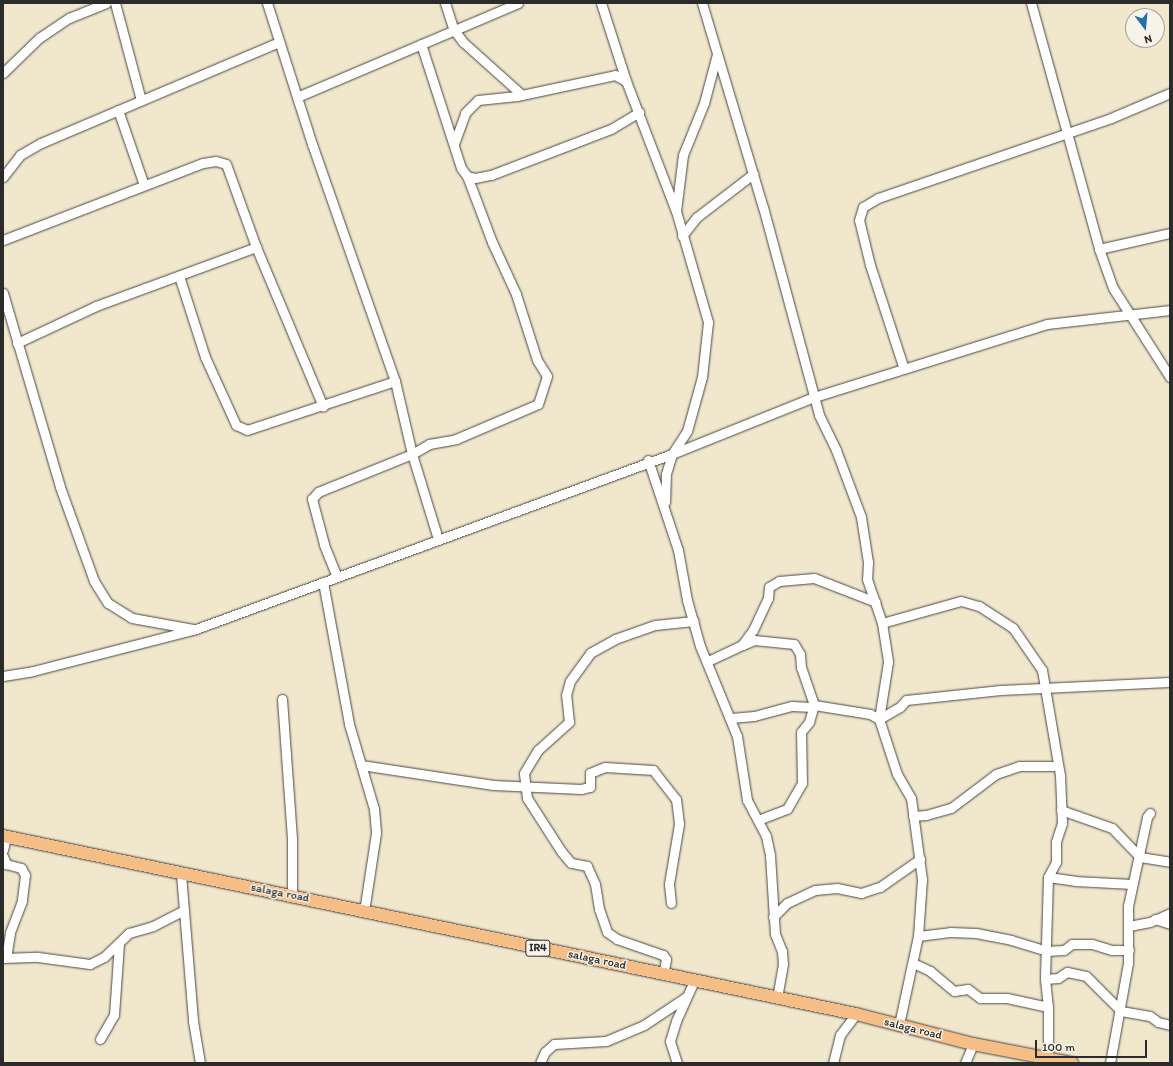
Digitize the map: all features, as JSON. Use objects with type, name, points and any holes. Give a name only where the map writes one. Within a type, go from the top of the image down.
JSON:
[{"type":"main road","name":"salaga road","points":[[5,837],[181,874],[292,895],[663,975],[856,1014],[973,1044],[1072,1063]]},
{"type":"street","points":[[3,73],[39,38],[69,18],[106,3]]},
{"type":"street","points":[[115,3],[141,100]]},
{"type":"street","points":[[267,3],[297,97],[395,381],[412,454],[438,539]]},
{"type":"street","points":[[445,3],[454,30],[501,79],[522,96]]},
{"type":"street","points":[[297,97],[518,3]]},
{"type":"street","points":[[601,3],[626,81],[676,211],[708,322],[702,377],[698,396],[687,431],[672,454],[666,474],[665,508]]},
{"type":"street","points":[[702,3],[753,174],[814,397],[861,517],[866,541],[868,579],[882,623],[888,662],[879,719],[897,774],[911,798],[922,879],[918,936],[899,1026]]},
{"type":"street","points":[[1031,3],[1100,249],[1113,288],[1130,316],[1164,365],[1170,377]]},
{"type":"street","points":[[3,177],[20,155],[41,142],[279,42]]},
{"type":"street","points":[[338,577],[324,544],[312,499],[318,492],[412,454],[429,444],[456,438],[538,404],[547,376],[537,360],[516,294],[492,242],[454,144],[421,44]]},
{"type":"street","points":[[676,211],[683,155],[704,103],[717,54]]},
{"type":"street","points":[[454,144],[465,113],[478,100],[522,96],[615,75],[626,81]]},
{"type":"street","points":[[904,369],[870,265],[858,220],[863,207],[878,198],[1067,133],[1170,94]]},
{"type":"street","points":[[118,110],[144,185]]},
{"type":"street","points":[[467,176],[475,178],[491,175],[611,129],[639,112]]},
{"type":"street","points":[[3,240],[203,163],[216,161],[226,164],[256,247],[323,406]]},
{"type":"street","points":[[682,236],[697,217],[753,174]]},
{"type":"street","points":[[1100,249],[1170,232]]},
{"type":"street","points":[[17,343],[96,306],[256,247]]},
{"type":"street","points":[[179,276],[204,357],[236,425],[247,430],[395,381]]},
{"type":"street","points":[[3,293],[60,487],[94,581],[108,604],[132,618],[196,629]]},
{"type":"street","points":[[3,676],[32,671],[196,629],[648,460],[672,454],[814,397],[1047,324],[1130,316],[1170,310]]},
{"type":"street","points":[[648,460],[678,550],[687,600],[700,646],[708,661],[731,718],[742,762],[747,800],[766,836],[770,855],[773,917],[783,964],[777,998]]},
{"type":"street","points":[[742,645],[753,630],[768,598],[770,587],[779,581],[814,578],[876,602]]},
{"type":"street","points":[[323,582],[349,724],[374,809],[376,833],[364,911]]},
{"type":"street","points":[[882,623],[961,601],[979,606],[1013,628],[1042,670],[1047,688],[1057,766],[1060,775],[1061,810],[1056,862],[1048,877],[1045,979],[1048,1007],[1048,1058]]},
{"type":"street","points":[[663,975],[666,959],[663,954],[617,939],[608,932],[599,909],[595,884],[588,866],[571,863],[561,851],[532,808],[525,788],[524,773],[530,760],[569,722],[566,695],[570,681],[590,653],[615,639],[656,625],[694,621]]},
{"type":"street","points":[[708,661],[754,640],[794,644],[800,654],[801,667],[813,706],[809,722],[801,732],[802,783],[787,809],[758,820]]},
{"type":"street","points":[[879,719],[900,707],[906,700],[1047,688],[1157,681],[1170,682]]},
{"type":"street","points":[[282,699],[292,838],[292,895]]},
{"type":"street","points":[[731,718],[754,716],[792,706],[813,706],[870,714],[879,719]]},
{"type":"street","points":[[361,765],[525,788],[590,787],[590,773],[605,767],[653,770],[676,799],[679,824],[669,884],[671,903]]},
{"type":"street","points":[[913,816],[926,816],[951,808],[996,774],[1019,766],[1057,766]]},
{"type":"street","points":[[1061,810],[1112,828],[1140,857],[1170,862]]},
{"type":"street","points":[[1110,1063],[1120,1011],[1129,950],[1128,906],[1132,884],[1140,857],[1147,817],[1150,813]]},
{"type":"street","points":[[3,850],[5,837]]},
{"type":"street","points":[[3,856],[6,864],[15,864],[25,875],[22,901],[10,933],[5,957],[38,957],[90,964],[104,957],[129,933],[152,926],[183,911]]},
{"type":"street","points":[[773,917],[787,903],[815,890],[837,888],[861,893],[880,887],[920,859]]},
{"type":"street","points":[[181,874],[193,1021],[200,1063]]},
{"type":"street","points":[[1048,877],[1075,881],[1132,884]]},
{"type":"street","points":[[1129,926],[1170,913]]},
{"type":"street","points":[[1155,919],[1170,924]]},
{"type":"street","points":[[918,936],[950,932],[976,933],[1011,940],[1046,951],[1064,950],[1072,944],[1092,944],[1112,950],[1129,950]]},
{"type":"street","points":[[100,1039],[114,1015],[119,944]]},
{"type":"street","points":[[913,963],[930,971],[954,991],[968,989],[980,998],[1007,998],[1048,1007]]},
{"type":"street","points":[[1045,979],[1058,978],[1067,972],[1086,976],[1120,1011],[1150,1016],[1158,1022],[1170,1025]]},
{"type":"street","points":[[677,1063],[670,1041],[676,1020],[694,981]]},
{"type":"street","points":[[540,1063],[545,1052],[554,1044],[606,1041],[644,1025],[686,997]]},
{"type":"street","points":[[833,1063],[840,1035],[856,1014]]},
{"type":"street","points":[[964,1063],[973,1044]]}]
